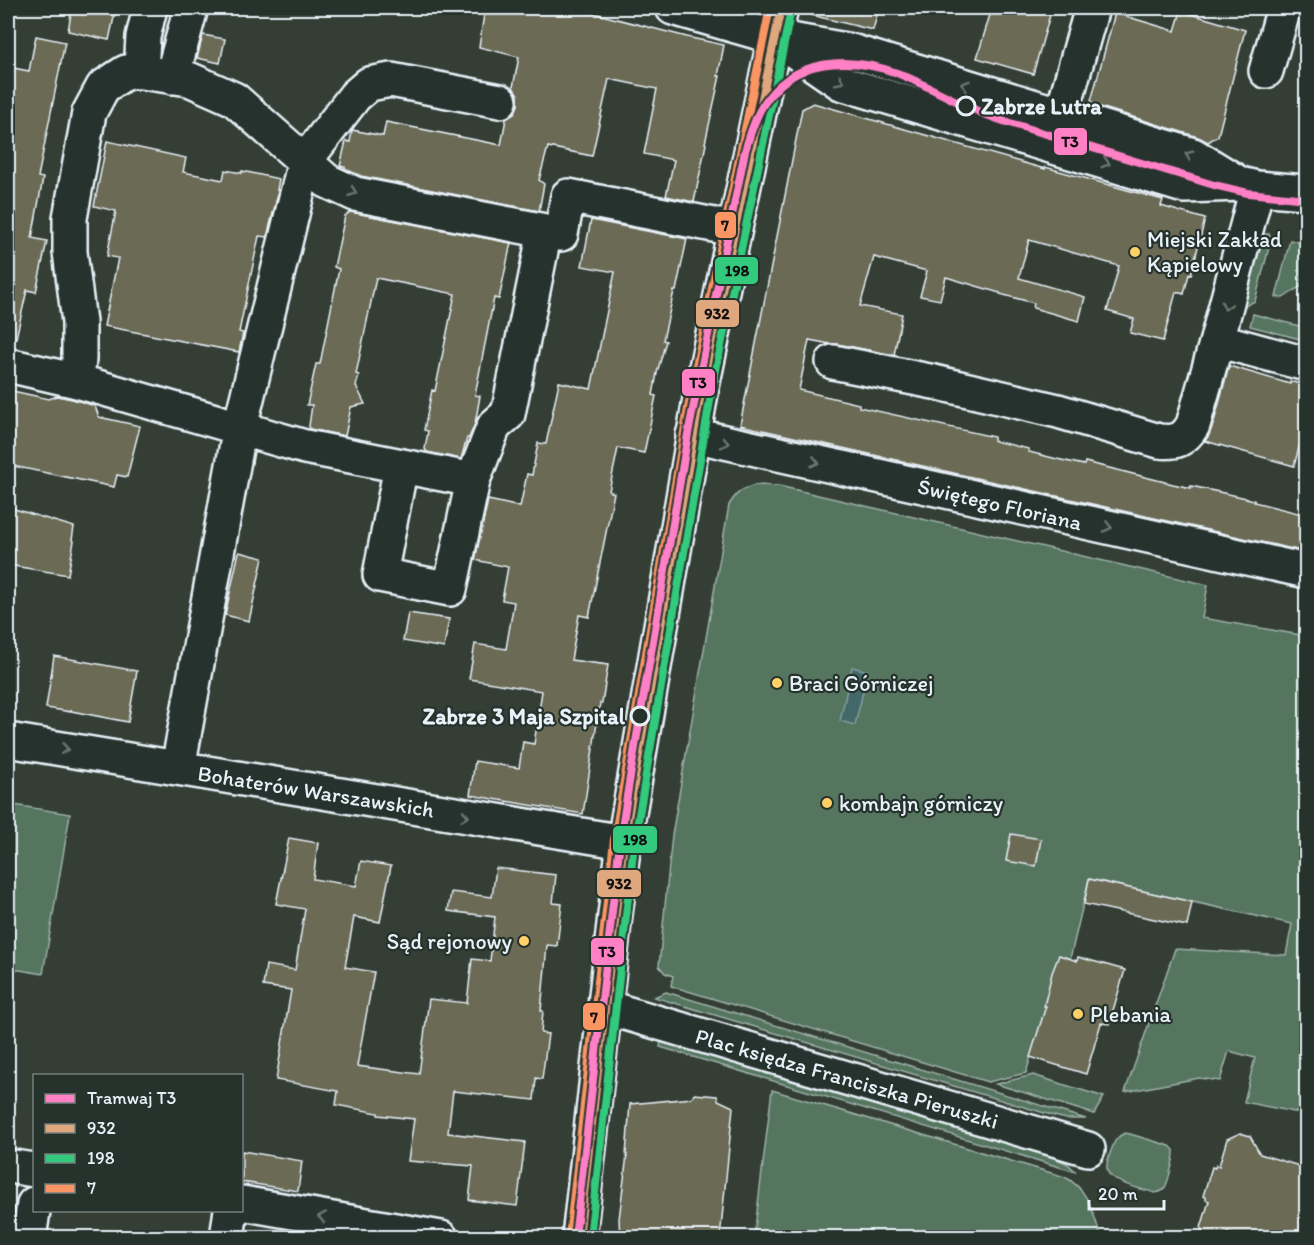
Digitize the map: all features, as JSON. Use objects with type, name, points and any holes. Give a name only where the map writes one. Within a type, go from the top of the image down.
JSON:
[{"type":"street","points":[[150,8],[143,37],[156,74]]},
{"type":"street","points":[[156,74],[191,8]]},
{"type":"street","points":[[673,8],[777,22],[851,51],[1193,155],[1248,186]]},
{"type":"street","points":[[1052,147],[1092,8]]},
{"type":"street","points":[[1266,71],[1284,8]]},
{"type":"street","points":[[777,22],[841,83],[1184,186],[1248,186],[1306,192]]},
{"type":"street","points":[[579,1238],[624,842],[693,435],[777,22]]},
{"type":"street","points":[[77,381],[79,322],[70,252],[70,218],[88,113],[103,87],[126,72],[189,79],[234,99],[327,181],[355,194],[561,234],[568,196],[735,229]]},
{"type":"street","points":[[178,768],[240,427],[305,161],[355,96],[369,84],[391,80],[500,101]]},
{"type":"street","points":[[833,362],[1058,411],[1159,441],[1171,442],[1181,439],[1193,425],[1217,340],[1248,186]]},
{"type":"street","points":[[401,466],[380,575],[450,589],[473,480],[494,426],[508,414],[545,231]]},
{"type":"street","points":[[1217,340],[1306,364]]},
{"type":"street","points":[[8,365],[77,381],[305,447],[473,480]]},
{"type":"street","name":"Świętego Floriana","points":[[693,435],[1306,571]]},
{"type":"street","name":"Bohaterów Warszawskich","points":[[8,740],[624,842]]},
{"type":"street","name":"Plac księdza Franciszka Pieruszki","points":[[605,1007],[1088,1149]]},
{"type":"street","points":[[8,1166],[33,1170]]},
{"type":"street","points":[[243,1203],[441,1238]]},
{"type":"street","points":[[29,1238],[33,1211]]},
{"type":"street","points":[[227,1238],[231,1212]]},
{"type":"green space","points":[[1269,234],[1271,240],[1255,301],[1243,307],[1261,237]]},
{"type":"green space","points":[[1290,240],[1306,244],[1306,283],[1283,298],[1276,297]]},
{"type":"green space","points":[[1253,314],[1303,327],[1300,339],[1250,326]]},
{"type":"green space","points":[[756,485],[779,486],[1208,585],[1202,618],[1306,636],[1306,1111],[1299,1113],[1244,1102],[1255,1058],[1229,1051],[1220,1081],[1199,1078],[1125,1092],[1175,949],[1286,955],[1292,924],[1089,879],[1070,959],[1061,956],[1026,1073],[988,1082],[671,986],[673,976],[665,973],[659,966],[672,835],[729,505],[740,492]]},
{"type":"green space","points":[[8,804],[70,814],[43,974],[8,968]]},
{"type":"green space","points":[[666,992],[1086,1119],[1058,1117],[654,997]]},
{"type":"green space","points":[[661,1041],[1050,1156],[1068,1164],[1076,1172],[660,1047]]},
{"type":"green space","points":[[1033,1075],[1104,1097],[1094,1114],[996,1084]]},
{"type":"green space","points":[[772,1090],[1065,1177],[1080,1188],[1085,1195],[1101,1237],[754,1237]]},
{"type":"green space","points":[[1125,1133],[1170,1146],[1174,1150],[1169,1176],[1162,1191],[1155,1193],[1119,1182],[1109,1174],[1107,1164],[1113,1145],[1117,1138]]},
{"type":"water","points":[[852,667],[868,671],[855,725],[840,721]]},
{"type":"building","points":[[72,8],[116,8],[109,40],[68,31]]},
{"type":"building","points":[[485,8],[574,8],[724,45],[718,76],[720,76],[694,202],[666,196],[674,160],[644,154],[657,89],[609,79],[592,156],[548,147],[539,180],[544,184],[539,211],[361,176],[340,166],[346,141],[350,142],[352,130],[383,136],[386,122],[501,145],[506,119],[514,114],[518,105],[518,95],[513,87],[519,57],[479,47]]},
{"type":"building","points":[[812,8],[879,8],[873,30],[811,15]]},
{"type":"building","points":[[992,8],[1052,8],[1033,74],[977,58]]},
{"type":"building","points":[[1181,11],[1245,30],[1218,136],[1208,142],[1094,105],[1091,101],[1115,13],[1175,31]]},
{"type":"building","points":[[203,35],[225,39],[220,63],[197,58]]},
{"type":"building","points":[[36,36],[65,42],[38,177],[43,178],[32,238],[47,241],[36,292],[27,290],[16,338],[8,337],[8,252],[16,212],[8,210],[8,157],[14,125],[8,124],[8,67],[29,71]]},
{"type":"building","points":[[813,103],[1163,200],[1161,206],[1205,219],[1191,275],[1189,274],[1184,294],[1176,292],[1163,341],[1130,333],[1134,319],[1107,311],[1119,266],[1029,240],[1019,278],[1085,297],[1079,321],[1033,308],[1034,303],[946,277],[940,300],[920,296],[927,271],[874,257],[860,306],[902,314],[894,355],[809,340],[799,390],[859,404],[859,407],[994,437],[994,441],[1029,449],[1029,452],[1057,459],[1084,465],[1085,462],[1173,484],[1242,497],[1306,515],[1306,552],[740,425],[802,109]]},
{"type":"building","points":[[107,141],[186,158],[183,172],[223,180],[225,170],[242,173],[242,171],[279,179],[277,190],[279,190],[267,237],[259,236],[239,332],[243,333],[239,352],[104,326],[118,258],[107,256],[116,211],[94,206]]},
{"type":"building","points":[[350,212],[511,243],[499,299],[494,298],[475,395],[480,396],[475,424],[467,438],[461,459],[427,452],[425,449],[428,431],[424,430],[432,390],[435,391],[455,294],[376,278],[356,374],[359,375],[356,386],[365,404],[351,407],[345,436],[310,429],[312,405],[307,405],[316,364],[320,364],[339,269],[334,267],[345,216]]},
{"type":"building","points":[[591,220],[687,239],[663,340],[666,341],[657,373],[653,395],[656,396],[644,453],[618,448],[609,491],[614,493],[589,617],[579,615],[571,660],[608,665],[583,814],[470,795],[475,761],[519,768],[523,742],[534,744],[542,691],[469,679],[475,644],[506,649],[514,602],[502,600],[508,567],[475,560],[488,500],[520,507],[527,474],[532,475],[538,443],[546,444],[559,382],[591,389],[615,272],[582,266]]},
{"type":"building","points":[[1229,366],[1290,384],[1290,381],[1306,386],[1306,434],[1303,433],[1294,466],[1205,441],[1214,422]]},
{"type":"building","points":[[8,390],[49,399],[57,396],[72,399],[95,406],[99,417],[140,426],[127,477],[117,475],[114,487],[8,465]]},
{"type":"building","points":[[8,507],[74,527],[68,575],[8,565]]},
{"type":"building","points":[[239,552],[263,558],[249,621],[225,615]]},
{"type":"building","points":[[408,613],[449,619],[444,648],[403,641]]},
{"type":"building","points":[[54,656],[137,671],[128,722],[46,708]]},
{"type":"building","points":[[1011,834],[1041,839],[1036,866],[1006,861]]},
{"type":"building","points":[[289,838],[318,843],[313,879],[356,886],[361,861],[391,866],[380,922],[354,917],[345,967],[374,972],[357,1066],[419,1074],[429,999],[467,1003],[472,959],[490,961],[495,917],[448,911],[451,892],[492,897],[496,868],[556,875],[553,903],[562,904],[557,946],[547,945],[541,1033],[548,1034],[542,1079],[536,1078],[534,1100],[453,1091],[448,1133],[525,1142],[517,1206],[469,1200],[473,1166],[408,1161],[414,1119],[378,1115],[378,1113],[336,1105],[338,1091],[276,1080],[291,990],[263,986],[266,965],[295,970],[305,909],[276,904]]},
{"type":"building","points":[[1089,879],[1192,902],[1187,926],[1084,904]]},
{"type":"building","name":"Plebania","points":[[1059,955],[1077,961],[1078,957],[1125,970],[1109,1024],[1101,1023],[1086,1074],[1030,1057],[1046,1006],[1044,1006],[1052,973]]},
{"type":"building","points":[[694,1094],[717,1096],[718,1100],[733,1107],[720,1238],[620,1238],[619,1219],[627,1155],[630,1104],[692,1098]]},
{"type":"building","points":[[1240,1133],[1250,1136],[1260,1154],[1306,1168],[1306,1238],[1244,1238],[1228,1233],[1226,1238],[1205,1238],[1201,1228],[1209,1201],[1203,1196],[1212,1167],[1219,1166],[1227,1139]]},
{"type":"building","points":[[243,1151],[302,1161],[298,1191],[243,1182]]},
{"type":"tram line","name":"T3","points":[[575,1238],[620,841],[629,783],[688,434],[745,151],[763,105],[790,77],[806,69],[842,63],[860,64],[897,73],[1001,120],[1214,185],[1248,193],[1306,199]]},
{"type":"transit line","name":"7","points":[[569,1237],[614,840],[692,385],[770,8]]},
{"type":"transit line","name":"932","points":[[579,1238],[624,842],[702,387],[781,8]]},
{"type":"transit line","name":"198","points":[[590,1238],[634,844],[712,389],[791,10]]},
{"type":"place","name":"Zabrze Lutra","points":[[966,106]]},
{"type":"place","name":"Miejski Zakład Kąpielowy","points":[[1135,252]]},
{"type":"place","name":"Braci Górniczej","points":[[777,683]]},
{"type":"place","name":"Zabrze 3 Maja Szpital","points":[[640,716]]},
{"type":"place","name":"kombajn górniczy","points":[[827,803]]},
{"type":"place","name":"Sąd rejonowy","points":[[524,941]]},
{"type":"place","name":"Plebania","points":[[1078,1014]]}]
